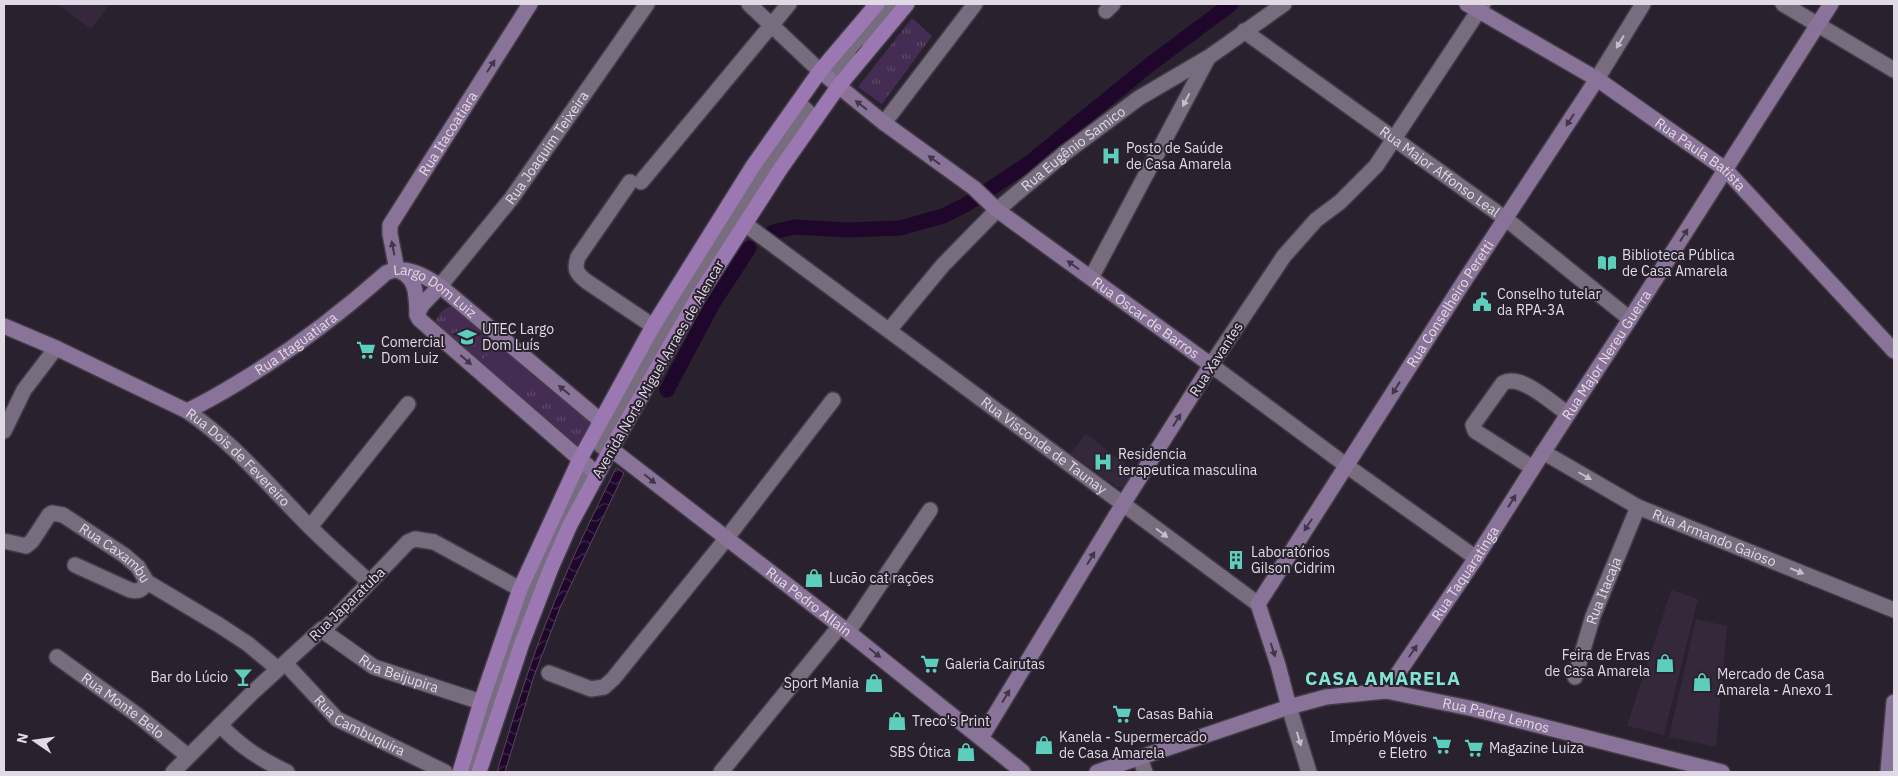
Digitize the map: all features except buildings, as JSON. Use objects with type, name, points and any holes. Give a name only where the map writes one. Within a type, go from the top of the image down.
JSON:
[{"type":"main road","name":"Avenida Norte Miguel Arraes de Alencar","points":[[460,772],[481,702],[520,589],[580,459],[653,326],[753,166],[820,71],[877,4]]},
{"type":"main road","name":"Avenida Norte Miguel Arraes de Alencar","points":[[479,772],[522,643],[551,568],[597,474],[605,446],[781,168],[838,87],[907,4]]},
{"type":"street","name":"Rua Itacoatiara","points":[[398,271],[390,226],[530,4]]},
{"type":"street","name":"Rua Joaquim Teixeira","points":[[440,286],[511,199],[647,4]]},
{"type":"street","points":[[749,4],[820,71]]},
{"type":"street","points":[[653,326],[578,275],[575,270],[578,257],[636,182],[789,4]]},
{"type":"street","points":[[888,4],[833,68],[840,75],[897,4]]},
{"type":"street","points":[[884,123],[975,4]]},
{"type":"street","name":"Rua Eugênio Samico","points":[[890,330],[994,206],[1139,98],[1209,57],[1284,4]]},
{"type":"street","name":"Rua Conselheiro Peretti","points":[[1258,604],[1458,291],[1597,79],[1643,4]]},
{"type":"street","points":[[1783,4],[1894,70]]},
{"type":"street","name":"Rua Major Nereu Guerra","points":[[1543,452],[1832,4]]},
{"type":"street","name":"Rua Paula Batista","points":[[1477,6],[1597,79],[1725,169],[1894,351]]},
{"type":"street","name":"Rua Xavantes","points":[[981,738],[1123,504],[1284,256],[1316,220],[1340,202],[1376,166],[1477,6]]},
{"type":"street","name":"Rua Major Affonso Leal","points":[[1244,31],[1506,219],[1630,319]]},
{"type":"street","points":[[1091,278],[1209,57]]},
{"type":"street","name":"Rua Oscar de Barros","points":[[820,71],[884,123],[974,188],[994,206],[1347,466],[1476,558]]},
{"type":"street","points":[[804,108],[811,115],[751,200],[687,303],[604,448],[605,446],[653,346],[739,202],[804,108]]},
{"type":"street","name":"Rua Visconde de Taunay","points":[[745,224],[1258,604]]},
{"type":"street","name":"Largo Dom Luiz","points":[[398,271],[408,270],[417,273],[440,286],[601,421]]},
{"type":"street","name":"Largo Dom Luiz","points":[[398,271],[408,276],[414,285],[417,315],[425,324],[597,474]]},
{"type":"street","name":"Rua Itaguatiara","points":[[187,411],[207,402],[264,367],[292,348],[386,273],[398,271]]},
{"type":"street","points":[[417,315],[422,305],[440,286]]},
{"type":"street","name":"Rua Dois de Fevereiro","points":[[4,326],[56,348],[187,411],[208,425],[240,454],[310,527],[369,582]]},
{"type":"street","points":[[4,431],[24,390],[56,348]]},
{"type":"street","points":[[1532,468],[1475,431],[1473,425],[1503,383],[1508,380],[1523,383],[1568,414]]},
{"type":"street","points":[[549,673],[591,689],[604,687],[613,679],[726,539],[833,400]]},
{"type":"street","points":[[310,527],[408,404]]},
{"type":"street","name":"Rua Pedro Allain","points":[[605,446],[844,629],[1024,772]]},
{"type":"street","name":"Rua Taquaratinga","points":[[1386,691],[1476,558],[1543,452]]},
{"type":"street","name":"Rua Armando Gaioso","points":[[1543,452],[1638,507],[1894,610]]},
{"type":"street","points":[[467,772],[512,634],[531,584],[586,470],[589,473],[542,569],[516,634],[472,772]]},
{"type":"street","name":"Rua Itacaja","points":[[1575,677],[1594,616],[1638,507]]},
{"type":"street","points":[[721,772],[844,629],[930,510]]},
{"type":"street","name":"Rua Caxambu","points":[[4,541],[22,546],[28,545],[48,515],[52,513],[59,514],[124,555],[138,567],[147,582],[219,625],[282,666]]},
{"type":"street","name":"Rua Japaratuba","points":[[174,772],[188,756],[282,666],[322,629],[323,631],[408,542],[422,539],[434,542],[520,589]]},
{"type":"street","points":[[74,565],[137,592],[147,582]]},
{"type":"street","points":[[1258,604],[1309,772]]},
{"type":"street","name":"Rua Beijupira","points":[[323,631],[374,667],[481,702]]},
{"type":"street","name":"Rua Monte Belo","points":[[57,657],[136,714],[188,756]]},
{"type":"street","name":"Rua Cambuquira","points":[[282,666],[337,719],[445,772]]},
{"type":"street","name":"Rua Padre Lemos","points":[[1097,772],[1142,765],[1289,707],[1326,697],[1386,691],[1474,709],[1682,767],[1722,772]]},
{"type":"street","points":[[1888,772],[1894,702]]},
{"type":"street","points":[[220,725],[237,742],[257,757],[287,772]]},
{"type":"street","name":"Rua Pedro Allain","points":[[1005,757],[1012,772]]},
{"type":"shaded area","points":[[57,4],[110,4],[91,29]]},
{"type":"shaded area","name":"Residencia terapeutica masculina","points":[[1086,434],[1135,471],[1124,487],[1117,487],[1070,453]]},
{"type":"shaded area","name":"Feira de Ervas de Casa Amarela","points":[[1671,590],[1698,599],[1664,735],[1627,726]]},
{"type":"shaded area","name":"Mercado de Casa Amarela - Anexo 1","points":[[1696,619],[1727,626],[1716,747],[1669,737]]},
{"type":"green space","points":[[912,18],[932,36],[882,104],[858,87]]},
{"type":"green space","points":[[448,307],[456,307],[594,422],[578,448],[434,323],[441,312]]},
{"type":"green space","points":[[494,346],[528,376],[514,392],[480,363]]},
{"type":"water","points":[[616,468],[624,473],[560,608],[534,676],[505,772],[497,772],[523,687],[546,624],[576,552]]},
{"type":"waterway","points":[[773,232],[795,227],[847,230],[900,228],[943,216],[967,204],[1029,163],[1148,66],[1231,4]]},
{"type":"waterway","points":[[667,390],[712,305],[749,248]]},
{"type":"place","name":"Posto de Saúde de Casa Amarela","points":[[1111,156]]},
{"type":"place","name":"Biblioteca Pública de Casa Amarela","points":[[1607,263]]},
{"type":"place","name":"Conselho tutelar da RPA-3A","points":[[1482,302]]},
{"type":"place","name":"UTEC Largo Dom Luís","points":[[467,337]]},
{"type":"place","name":"Comercial Dom Luiz","points":[[366,350]]},
{"type":"place","name":"Residencia terapeutica masculina","points":[[1103,462]]},
{"type":"place","name":"Laboratórios Gilson Cidrim","points":[[1236,560]]},
{"type":"place","name":"Lucão cat rações","points":[[814,578]]},
{"type":"place","name":"Feira de Ervas de Casa Amarela","points":[[1665,663]]},
{"type":"place","name":"Galeria Cairutas","points":[[930,664]]},
{"type":"place","name":"Bar do Lúcio","points":[[243,677]]},
{"type":"place","name":"Mercado de Casa Amarela - Anexo 1","points":[[1702,682]]},
{"type":"place","name":"Sport Mania","points":[[874,683]]},
{"type":"place","name":"Casas Bahia","points":[[1122,714]]},
{"type":"place","name":"Treco's Print","points":[[897,721]]},
{"type":"place","name":"Kanela - Supermercado de Casa Amarela","points":[[1044,745]]},
{"type":"place","name":"Império Móveis e Eletro","points":[[1442,745]]},
{"type":"place","name":"Magazine Luiza","points":[[1474,748]]},
{"type":"place","name":"SBS Ótica","points":[[966,752]]},
{"type":"district","name":"CASA AMARELA","points":[[1383,678]]}]
